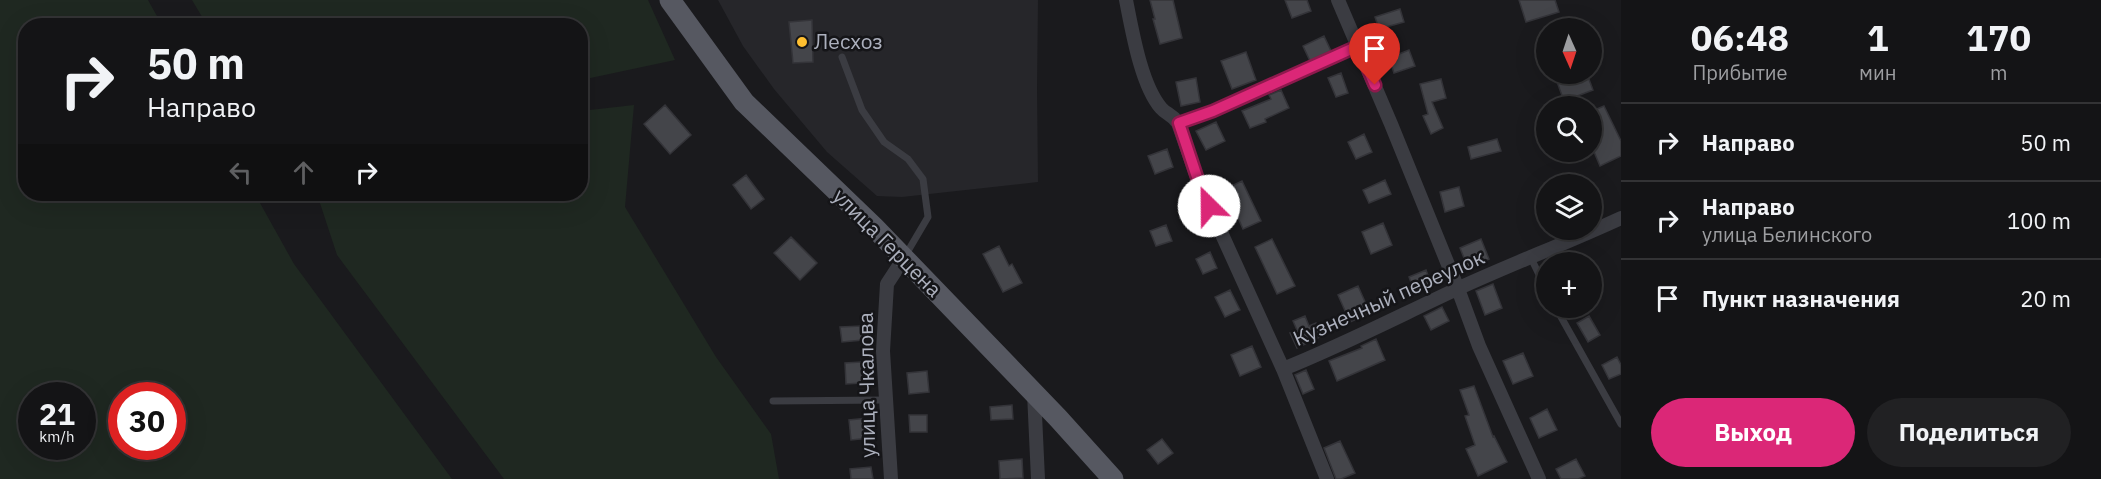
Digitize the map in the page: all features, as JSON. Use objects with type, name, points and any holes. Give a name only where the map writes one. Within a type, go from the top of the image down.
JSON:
[{"type":"main road","name":"улица Герцена","points":[[670,0],[744,102],[904,258],[1113,479]]},
{"type":"street","name":"Кузнечный переулок","points":[[1126,0],[1134,39],[1148,87],[1162,110],[1173,115],[1179,123],[1200,186],[1283,369],[1621,218]]},
{"type":"street","points":[[1338,0],[1392,124],[1479,346],[1539,479]]},
{"type":"street","name":"улица Чкалова","points":[[891,479],[883,351],[887,284],[904,258]]},
{"type":"street","points":[[1283,369],[1327,479]]},
{"type":"street","points":[[1034,393],[1038,479]]},
{"type":"lane","points":[[1179,123],[1213,111],[1358,46]]},
{"type":"lane","points":[[842,57],[862,110],[884,142],[908,159],[923,179],[928,217],[904,258]]},
{"type":"lane","points":[[1531,258],[1536,268]]},
{"type":"lane","points":[[1562,318],[1621,424]]},
{"type":"lane","points":[[773,401],[885,399]]},
{"type":"shaded area","points":[[0,0],[148,0],[158,18],[18,18],[18,201],[259,201],[294,264],[452,479],[0,479]]},
{"type":"shaded area","points":[[192,0],[648,0],[675,60],[588,79],[588,18],[203,18]]},
{"type":"shaded area","points":[[718,0],[1038,0],[1038,182],[902,197],[877,196],[827,152],[774,89],[743,46]]},
{"type":"shaded area","points":[[634,105],[625,207],[716,357],[771,434],[779,479],[504,479],[337,255],[319,201],[588,201],[588,110]]},
{"type":"building","points":[[1150,0],[1173,0],[1182,38],[1160,44]]},
{"type":"building","points":[[1285,0],[1307,0],[1311,11],[1292,18]]},
{"type":"building","points":[[1519,0],[1555,0],[1559,12],[1526,22]]},
{"type":"building","points":[[1400,9],[1404,22],[1379,29],[1375,17]]},
{"type":"building","name":"Лесхоз","points":[[812,20],[813,62],[793,63],[789,22]]},
{"type":"building","points":[[1324,36],[1331,51],[1310,61],[1303,46]]},
{"type":"building","points":[[1409,50],[1415,66],[1394,73],[1389,58]]},
{"type":"building","points":[[1246,52],[1256,80],[1232,89],[1221,61]]},
{"type":"building","points":[[1341,73],[1348,93],[1336,97],[1328,78]]},
{"type":"building","points":[[1196,78],[1200,102],[1181,106],[1176,82]]},
{"type":"building","points":[[1441,79],[1446,98],[1432,102],[1443,128],[1431,134],[1423,116],[1428,114],[1420,84]]},
{"type":"building","points":[[1558,84],[1591,84],[1593,90],[1577,96],[1562,96]]},
{"type":"building","points":[[1281,90],[1289,108],[1265,119],[1266,122],[1250,128],[1242,111],[1271,99],[1269,95]]},
{"type":"building","points":[[665,105],[691,135],[670,154],[644,124]]},
{"type":"building","points":[[1604,106],[1621,141],[1621,156],[1600,166],[1598,162],[1602,162],[1602,107]]},
{"type":"building","points":[[1216,122],[1225,141],[1206,150],[1196,131]]},
{"type":"building","points":[[1364,134],[1372,152],[1356,159],[1348,142]]},
{"type":"building","points":[[1497,139],[1501,151],[1471,159],[1468,147]]},
{"type":"building","points":[[1167,149],[1173,167],[1155,174],[1148,156]]},
{"type":"building","points":[[746,175],[764,199],[751,209],[733,185]]},
{"type":"building","points":[[1385,180],[1391,194],[1369,203],[1363,190]]},
{"type":"building","points":[[1242,181],[1261,221],[1243,229],[1225,189]]},
{"type":"building","points":[[1459,187],[1464,206],[1445,212],[1440,192]]},
{"type":"building","points":[[1383,223],[1392,245],[1371,254],[1362,232]]},
{"type":"building","points":[[1166,225],[1172,241],[1156,246],[1150,231]]},
{"type":"building","points":[[791,237],[817,263],[800,280],[774,253]]},
{"type":"building","points":[[1272,239],[1295,286],[1277,294],[1255,247]]},
{"type":"building","points":[[1481,239],[1489,259],[1468,268],[1460,248]]},
{"type":"building","points":[[999,246],[1009,266],[1012,264],[1022,283],[1003,292],[983,254]]},
{"type":"building","points":[[1210,252],[1217,268],[1203,274],[1196,259]]},
{"type":"building","points":[[1426,270],[1432,286],[1415,293],[1409,277]]},
{"type":"building","points":[[1493,284],[1502,308],[1485,315],[1476,291]]},
{"type":"building","points":[[1358,286],[1370,313],[1350,322],[1338,295]]},
{"type":"building","points":[[1230,290],[1240,310],[1225,317],[1215,297]]},
{"type":"building","points":[[1442,307],[1449,321],[1431,330],[1424,316]]},
{"type":"building","points":[[1305,316],[1309,326],[1316,323],[1322,336],[1297,348],[1290,333],[1297,330],[1293,321]]},
{"type":"building","points":[[1590,318],[1600,335],[1588,342],[1577,323]]},
{"type":"building","points":[[862,326],[863,340],[842,342],[840,327]]},
{"type":"building","points":[[1376,339],[1385,360],[1337,381],[1329,361],[1362,348],[1361,346]]},
{"type":"building","points":[[1252,346],[1261,367],[1240,376],[1231,355]]},
{"type":"building","points":[[1523,353],[1533,376],[1513,384],[1503,361]]},
{"type":"building","points":[[1617,357],[1621,365],[1621,374],[1609,379],[1602,365]]},
{"type":"building","points":[[861,362],[862,383],[846,384],[845,363]]},
{"type":"building","points":[[1306,370],[1314,389],[1303,394],[1295,375]]},
{"type":"building","points":[[927,371],[929,392],[909,394],[907,373]]},
{"type":"building","points":[[1474,386],[1493,437],[1507,462],[1478,476],[1466,449],[1475,445],[1465,416],[1469,415],[1460,390]]},
{"type":"building","points":[[1012,405],[1013,419],[991,420],[990,407]]},
{"type":"building","points":[[1547,409],[1557,430],[1539,438],[1530,418]]},
{"type":"building","points":[[909,415],[927,415],[927,432],[910,432]]},
{"type":"building","points":[[868,418],[870,438],[851,440],[849,420]]},
{"type":"building","points":[[1162,439],[1173,453],[1158,464],[1147,450]]},
{"type":"building","points":[[1340,441],[1355,473],[1336,479],[1324,448]]},
{"type":"building","points":[[1022,459],[1023,478],[1000,479],[999,461]]},
{"type":"building","points":[[1576,459],[1585,476],[1578,479],[1561,479],[1556,469]]},
{"type":"building","points":[[871,467],[873,479],[851,479],[850,469]]},
{"type":"place","name":"Лесхоз","points":[[802,42]]},
{"type":"route","points":[[1209,206],[1179,123],[1213,111],[1358,46],[1375,85]]}]
